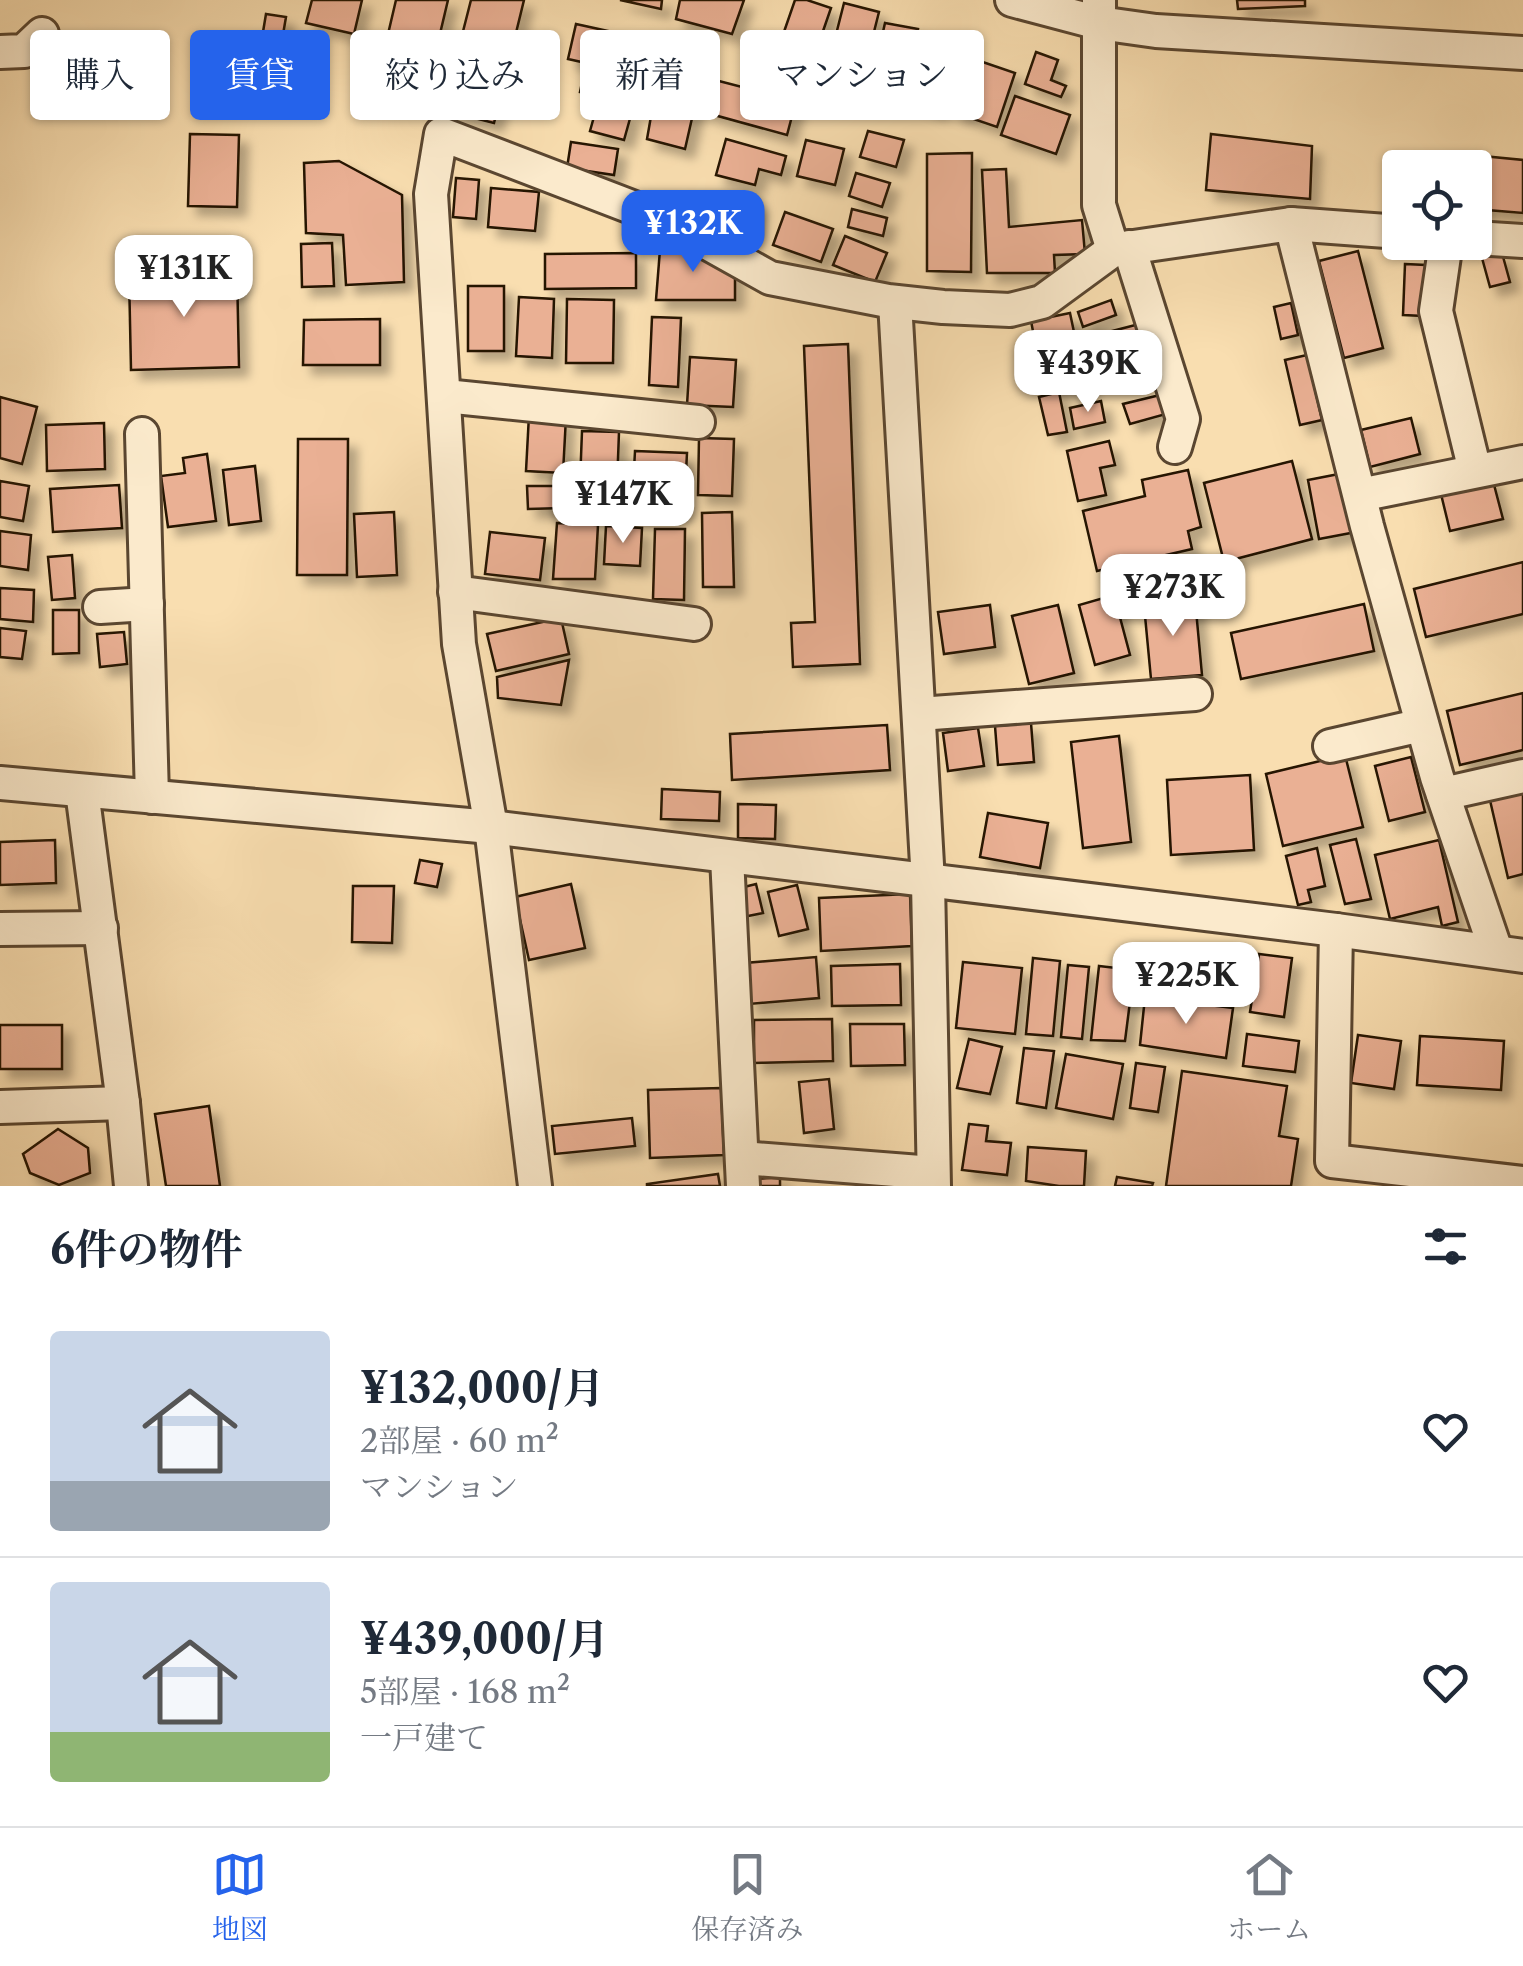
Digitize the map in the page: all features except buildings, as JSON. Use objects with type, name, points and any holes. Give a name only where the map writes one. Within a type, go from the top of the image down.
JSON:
[{"type":"street","points":[[1012,0],[1099,12],[1156,30],[1523,53]]},
{"type":"street","points":[[1099,12],[1098,204],[1121,249],[1183,419],[1174,447]]},
{"type":"street","points":[[0,52],[24,51],[30,45]]},
{"type":"street","points":[[535,1186],[491,827],[459,644],[431,194],[441,134],[668,221],[770,278],[895,302],[943,307],[1010,310],[1042,302],[1121,249],[1291,224],[1382,231]]},
{"type":"street","points":[[1291,224],[1442,794],[1510,953]]},
{"type":"street","points":[[1492,239],[1523,241]]},
{"type":"street","points":[[1443,260],[1436,312],[1475,471]]},
{"type":"street","points":[[728,857],[743,1172],[934,1180],[928,882],[895,302]]},
{"type":"street","points":[[445,396],[698,422]]},
{"type":"street","points":[[142,434],[152,798]]},
{"type":"street","points":[[1360,495],[1523,462]]},
{"type":"street","points":[[455,592],[694,624]]},
{"type":"street","points":[[100,607],[147,604]]},
{"type":"street","points":[[919,714],[1196,694]]},
{"type":"street","points":[[1330,746],[1422,725]]},
{"type":"street","points":[[1442,794],[1523,776]]},
{"type":"street","points":[[0,782],[491,827],[1510,953]]},
{"type":"street","points":[[82,791],[131,1186]]},
{"type":"street","points":[[0,929],[100,928]]},
{"type":"street","points":[[1336,930],[1333,1173],[1523,1183]]},
{"type":"street","points":[[0,1106],[123,1103]]}]
